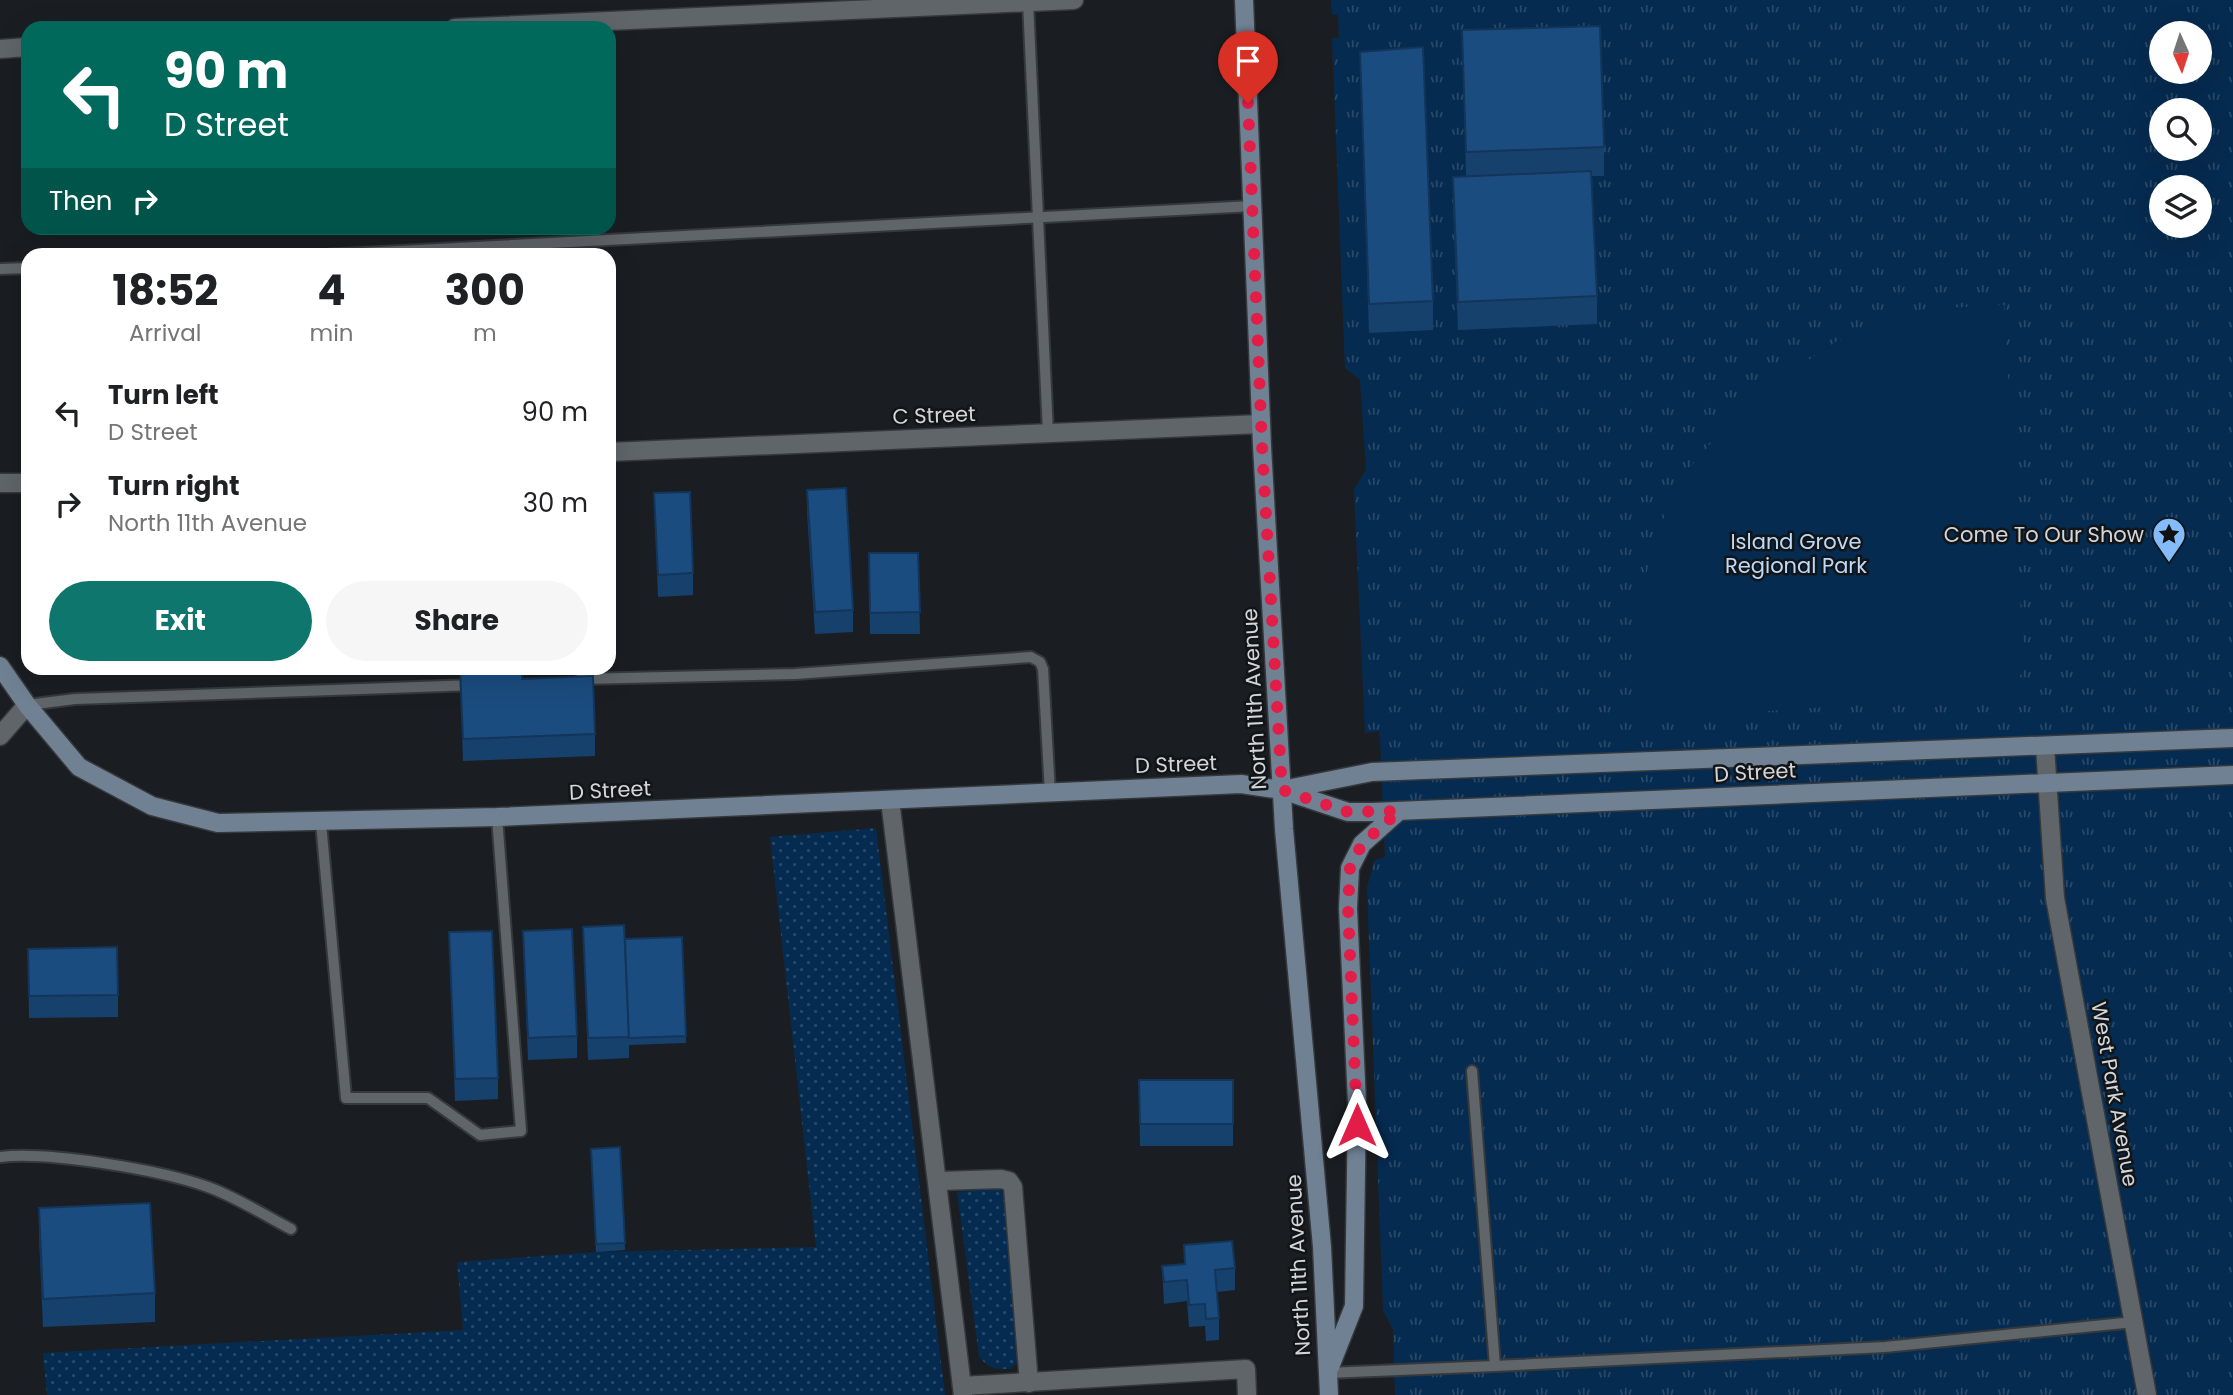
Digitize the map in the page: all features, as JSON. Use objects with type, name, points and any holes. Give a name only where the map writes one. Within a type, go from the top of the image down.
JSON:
[{"type":"street","points":[[609,21],[1074,0]]},
{"type":"street","name":"North 11th Avenue","points":[[1244,0],[1261,424],[1282,790],[1322,1247],[1329,1395]]},
{"type":"street","points":[[0,49],[21,48]]},
{"type":"street","name":"C Street","points":[[616,452],[1261,424]]},
{"type":"street","points":[[0,483],[21,483]]},
{"type":"street","name":"D Street","points":[[0,666],[27,705],[79,767],[152,806],[218,823],[497,817],[1241,784],[1282,790],[1348,812],[1399,811],[2233,775]]},
{"type":"street","points":[[0,736],[27,705]]},
{"type":"street","name":"D Street","points":[[1282,790],[1372,772],[2233,738]]},
{"type":"street","name":"West Park Avenue","points":[[2045,746],[2055,898],[2147,1395]]},
{"type":"street","points":[[890,800],[914,1014],[939,1181],[962,1391],[1029,1382],[1246,1370],[1247,1395]]},
{"type":"street","points":[[1328,1373],[1354,1306],[1357,1103],[1348,908],[1350,868],[1362,844],[1399,811]]},
{"type":"street","points":[[939,1181],[1001,1179],[1009,1181],[1013,1187],[1029,1382]]},
{"type":"lane","points":[[1028,2],[1048,433]]},
{"type":"lane","points":[[458,248],[1253,206]]},
{"type":"lane","points":[[0,270],[21,268]]},
{"type":"lane","points":[[562,680],[795,674],[1031,657],[1040,662],[1043,669],[1050,793]]},
{"type":"lane","points":[[27,705],[75,699],[483,684]]},
{"type":"lane","points":[[321,822],[346,1098],[428,1098],[480,1135],[521,1131],[497,817]]},
{"type":"lane","points":[[1472,1071],[1495,1366]]},
{"type":"lane","points":[[0,1157],[24,1154],[158,1173],[209,1187],[290,1229]]},
{"type":"lane","points":[[1328,1373],[1885,1347],[2134,1322]]},
{"type":"green space","name":"Island Grove Regional Park","points":[[1331,0],[2233,0],[2233,1395],[1395,1395],[1393,1330],[1383,1310],[1367,887],[1375,860],[1385,857],[1379,731],[1365,733],[1354,490],[1366,469],[1360,380],[1345,368],[1332,38],[1339,38],[1338,15],[1332,14]]},
{"type":"green space","points":[[2004,305],[2024,669],[2008,695],[1633,720],[1633,625],[1658,529],[1691,466],[1749,400],[1837,341],[1925,309]]},
{"type":"green space","points":[[876,828],[945,1395],[47,1395],[43,1353],[463,1330],[457,1262],[596,1252],[816,1247],[770,837]]},
{"type":"green space","points":[[995,1188],[1002,1191],[1010,1205],[1020,1360],[1010,1369],[992,1367],[979,1356],[957,1192]]},
{"type":"building","points":[[1600,26],[1604,147],[1466,152],[1462,30]]},
{"type":"building","points":[[1423,47],[1433,301],[1369,304],[1360,52]]},
{"type":"building","points":[[1591,171],[1597,296],[1458,302],[1453,177]]},
{"type":"building","points":[[846,488],[853,610],[815,612],[807,490]]},
{"type":"building","points":[[690,492],[693,573],[658,575],[654,493]]},
{"type":"building","points":[[869,553],[918,553],[920,612],[870,613]]},
{"type":"building","points":[[460,675],[522,675],[522,679],[593,676],[595,734],[463,739]]},
{"type":"building","points":[[624,925],[629,1037],[588,1038],[583,927]]},
{"type":"building","points":[[572,929],[577,1036],[528,1038],[523,931]]},
{"type":"building","points":[[492,931],[498,1078],[455,1079],[449,932]]},
{"type":"building","points":[[682,937],[686,1036],[629,1038],[625,939]]},
{"type":"building","points":[[117,947],[118,995],[29,996],[28,949]]},
{"type":"building","points":[[1139,1080],[1233,1080],[1233,1124],[1140,1124]]},
{"type":"building","points":[[620,1147],[625,1243],[596,1244],[591,1149]]},
{"type":"building","points":[[150,1203],[155,1293],[43,1299],[39,1208]]},
{"type":"building","points":[[1232,1241],[1235,1268],[1215,1270],[1219,1318],[1206,1319],[1205,1304],[1189,1305],[1187,1280],[1164,1282],[1162,1266],[1185,1264],[1184,1245]]},
{"type":"place","name":"Come To Our Show","points":[[2169,564]]},
{"type":"route","points":[[1248,103],[1262,446],[1282,790],[1348,812],[1399,811],[1362,844],[1350,868],[1348,908],[1357,1125]]}]
